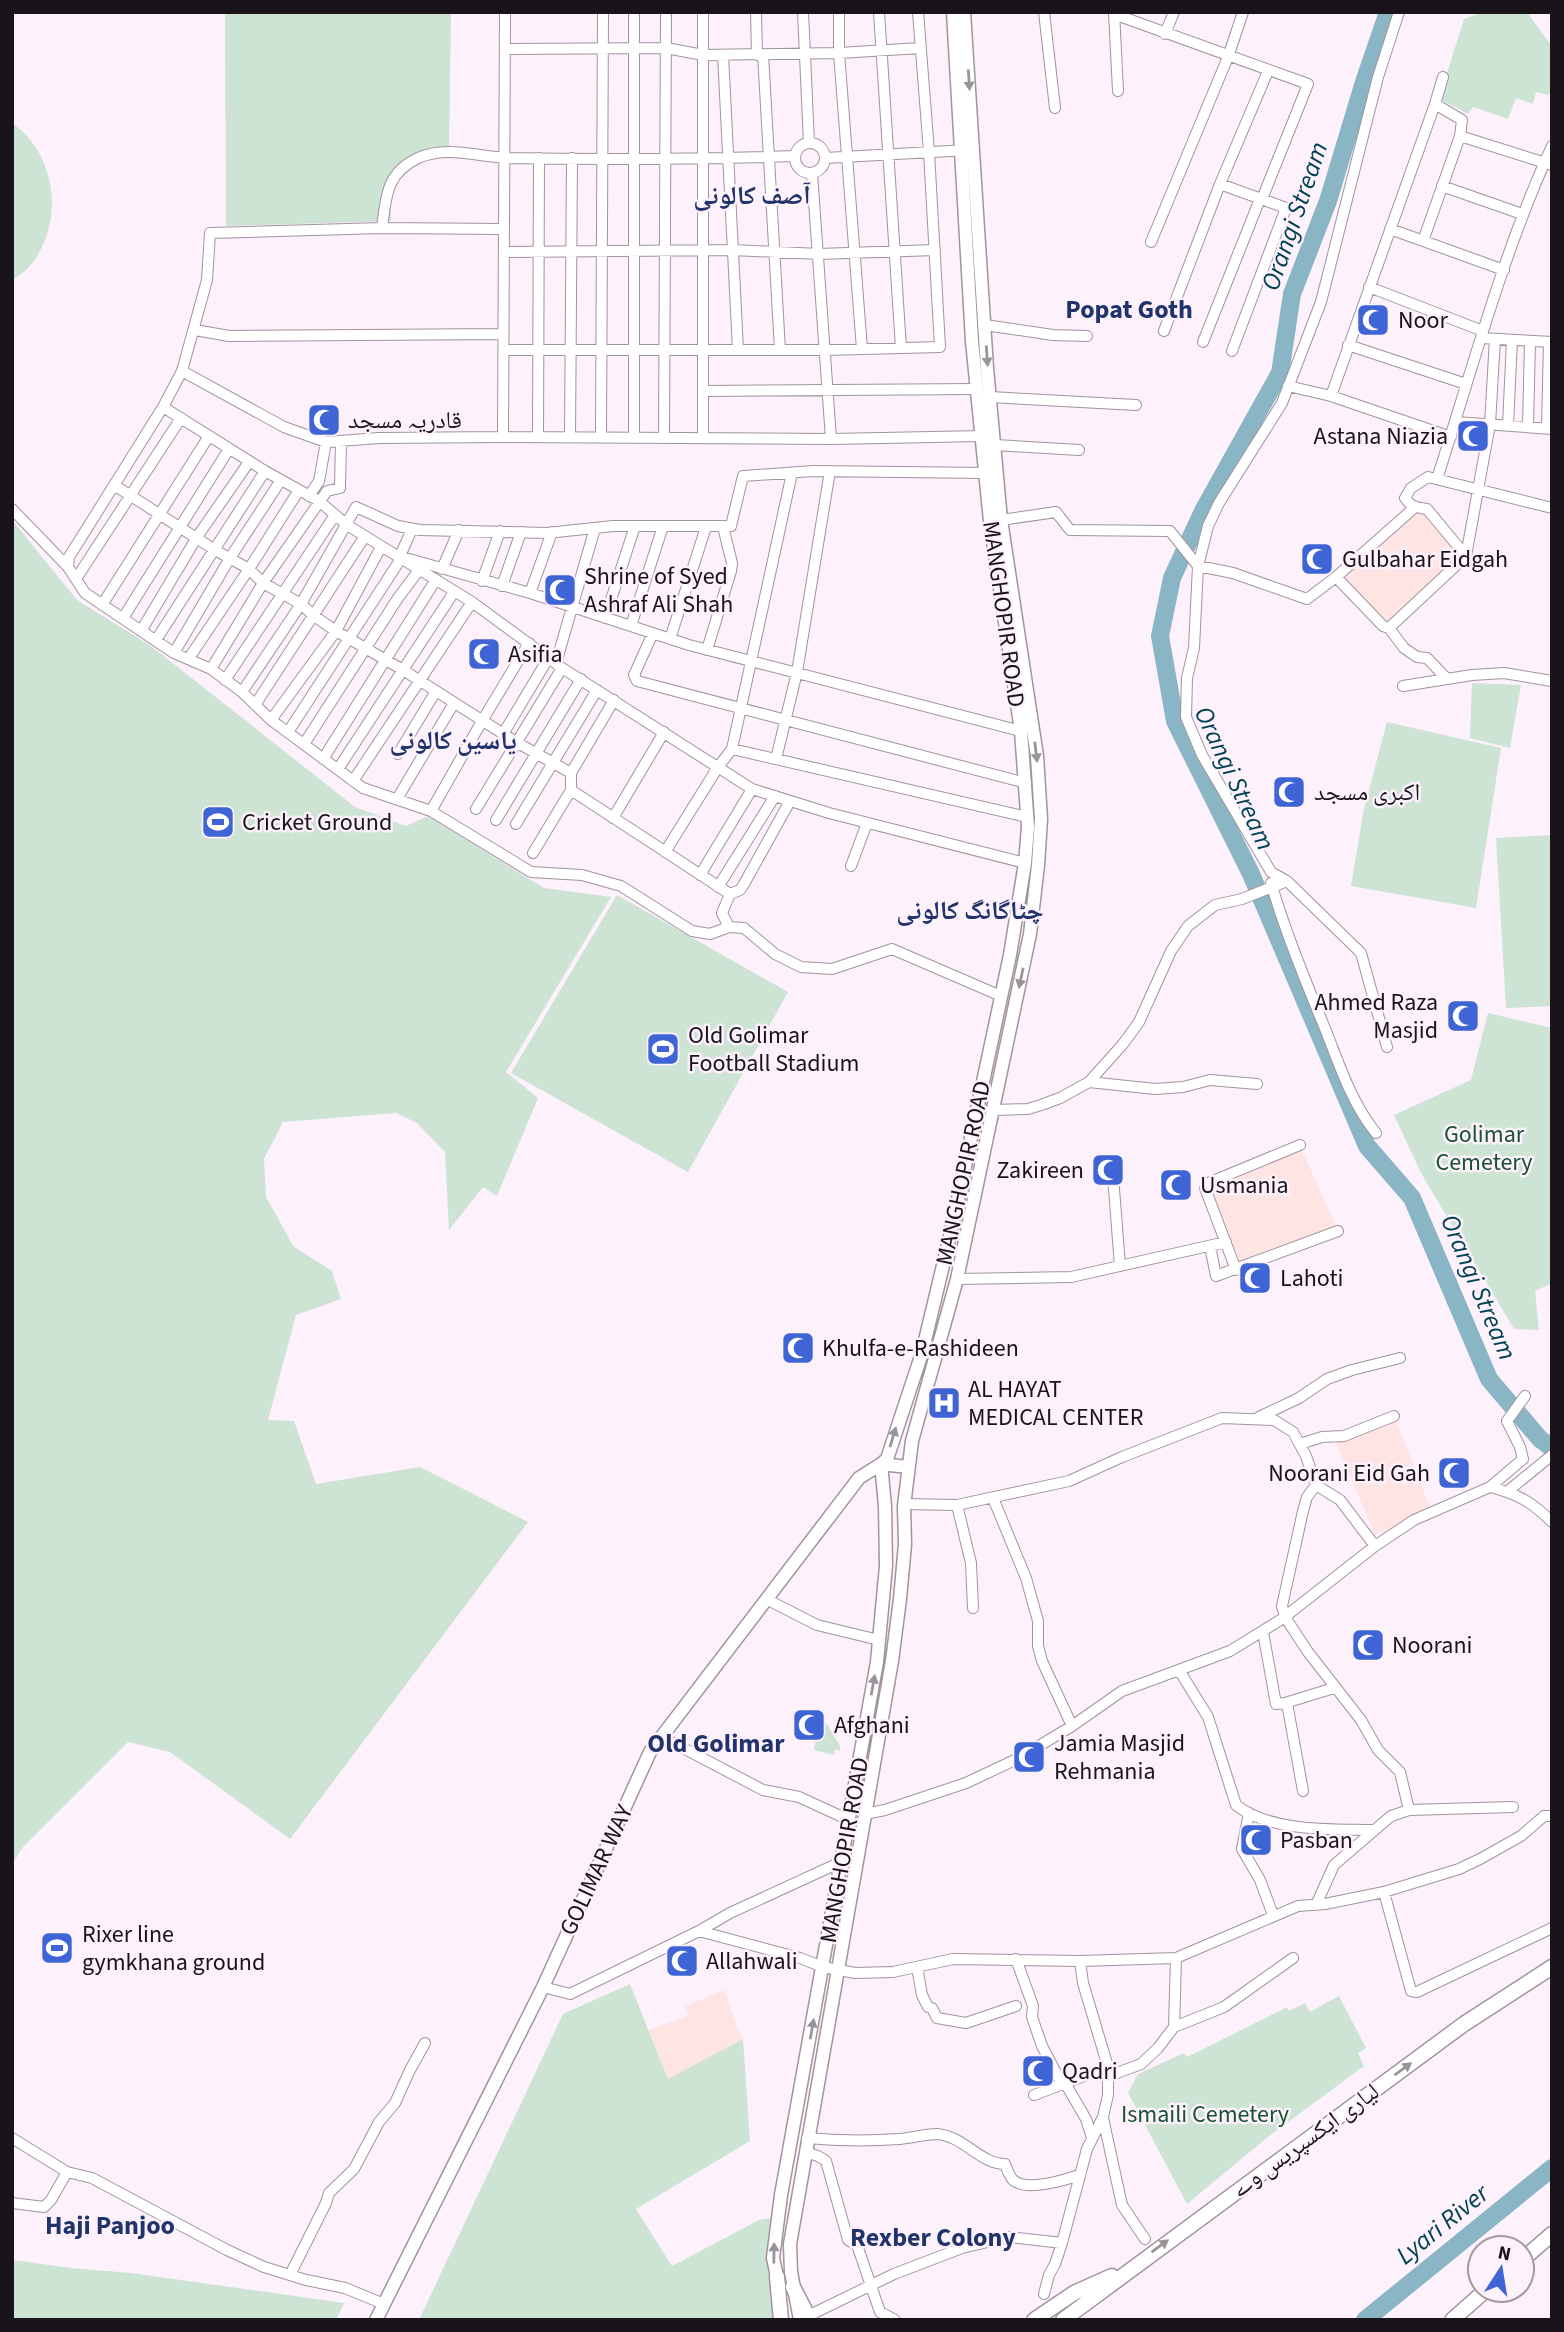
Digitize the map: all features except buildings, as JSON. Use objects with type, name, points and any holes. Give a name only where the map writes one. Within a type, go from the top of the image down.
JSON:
[{"type":"highway","name":"لیاری ایکسپریس وے","points":[[1063,2320],[1464,2024],[1552,1967]]},
{"type":"highway","points":[[1536,2248],[1552,2234]]},
{"type":"highway","points":[[1034,2320],[1074,2293],[1133,2266]]},
{"type":"highway","points":[[777,2277],[781,2320]]},
{"type":"highway","points":[[793,2287],[806,2319]]},
{"type":"highway","points":[[1452,2320],[1470,2304]]},
{"type":"main road","name":"MANGHOPIR ROAD","points":[[793,2287],[790,2244],[892,1661],[905,1544],[904,1504],[912,1441],[957,1279],[1030,934],[1038,865],[1041,819],[1037,757],[1002,520],[953,12]]},
{"type":"main road","name":"MANGHOPIR ROAD","points":[[788,2320],[773,2258],[781,2195],[879,1640],[886,1566],[881,1464],[887,1459],[922,1353],[951,1232],[1001,996],[1025,863],[1026,783],[1021,731],[990,522],[972,341],[964,12]]},
{"type":"main road","points":[[881,1464],[908,1468]]},
{"type":"main road","name":"GOLIMAR WAY","points":[[376,2320],[543,1987],[650,1752],[859,1478],[881,1464]]},
{"type":"street","points":[[503,437],[505,12]]},
{"type":"street","points":[[601,437],[603,12]]},
{"type":"street","points":[[634,12],[634,437]]},
{"type":"street","points":[[664,437],[666,12]]},
{"type":"street","points":[[703,12],[704,437]]},
{"type":"street","points":[[756,12],[770,156],[780,350]]},
{"type":"street","points":[[803,12],[809,143]]},
{"type":"street","points":[[839,12],[839,53],[862,349]]},
{"type":"street","points":[[879,12],[901,348]]},
{"type":"street","points":[[504,350],[825,350],[940,347],[918,12]]},
{"type":"street","points":[[1044,12],[1055,108]]},
{"type":"street","points":[[1165,34],[1174,12]]},
{"type":"street","points":[[1151,242],[1228,57],[1243,12]]},
{"type":"street","points":[[1376,1133],[1364,1116],[1336,1055],[1286,932],[1272,886],[1271,872],[1202,755],[1186,717],[1187,678],[1194,648],[1198,566],[1208,526],[1219,503],[1272,422],[1321,302],[1378,77],[1399,12]]},
{"type":"street","points":[[1118,91],[1114,13],[1165,34],[1308,84],[1203,342]]},
{"type":"street","points":[[505,49],[666,48],[703,55],[760,55],[921,48]]},
{"type":"street","points":[[723,55],[738,349]]},
{"type":"street","points":[[1164,331],[1220,184],[1268,71]]},
{"type":"street","points":[[1331,396],[1443,77]]},
{"type":"street","points":[[1423,241],[1460,136],[1462,120],[1435,104]]},
{"type":"street","points":[[1460,136],[1548,164]]},
{"type":"street","points":[[809,143],[821,148],[825,158],[822,168],[812,173],[800,169],[795,156],[799,148],[809,143]]},
{"type":"street","points":[[1437,479],[1522,214],[1548,164],[1552,146]]},
{"type":"street","points":[[825,158],[967,150]]},
{"type":"street","points":[[382,228],[389,184],[401,169],[418,158],[440,151],[504,158],[704,159],[795,156]]},
{"type":"street","points":[[538,437],[539,158]]},
{"type":"street","points":[[570,437],[572,158]]},
{"type":"street","points":[[812,173],[831,439]]},
{"type":"street","points":[[1220,184],[1286,208],[1232,351]]},
{"type":"street","points":[[1442,186],[1522,214]]},
{"type":"street","points":[[68,567],[69,557],[163,407],[182,371],[207,280],[210,233],[382,228],[504,229]]},
{"type":"street","points":[[1390,229],[1504,270]]},
{"type":"street","points":[[504,252],[733,250],[819,254],[935,250]]},
{"type":"street","points":[[1369,287],[1495,339],[1550,342],[1549,429],[1456,422]]},
{"type":"street","points":[[985,325],[1053,335],[1087,336]]},
{"type":"street","points":[[195,330],[229,336],[503,334]]},
{"type":"street","points":[[1390,628],[1466,556],[1490,424],[1495,339]]},
{"type":"street","points":[[1508,425],[1513,340]]},
{"type":"street","points":[[1528,427],[1530,341]]},
{"type":"street","points":[[1348,345],[1466,384]]},
{"type":"street","points":[[182,371],[284,427],[326,442],[503,437],[831,439],[983,436]]},
{"type":"street","points":[[1288,386],[1331,396],[1451,437]]},
{"type":"street","points":[[704,391],[978,389]]},
{"type":"street","points":[[990,397],[1136,405]]},
{"type":"street","points":[[163,407],[249,462],[314,499],[347,525],[472,602],[581,680],[751,789],[867,823],[1025,863]]},
{"type":"street","points":[[76,579],[181,418]]},
{"type":"street","points":[[102,605],[209,436]]},
{"type":"street","points":[[314,499],[340,486],[341,441]]},
{"type":"street","points":[[211,669],[314,499],[326,442]]},
{"type":"street","points":[[995,445],[1079,450]]},
{"type":"street","points":[[122,618],[229,449]]},
{"type":"street","points":[[141,631],[198,537],[249,462]]},
{"type":"street","points":[[156,640],[265,471]]},
{"type":"street","points":[[776,759],[797,672],[830,471]]},
{"type":"street","points":[[242,692],[301,604],[356,507],[398,526],[412,529],[552,533],[635,526],[723,527],[731,526],[743,476],[830,471],[986,473]]},
{"type":"street","points":[[665,852],[732,749],[792,472]]},
{"type":"street","points":[[1466,556],[1427,509],[1414,508],[1405,498],[1411,488],[1428,478],[1437,479],[1552,508]]},
{"type":"street","points":[[174,653],[230,558],[281,480]]},
{"type":"street","points":[[114,485],[249,569],[263,583],[301,604],[347,638],[386,659],[516,742],[571,772]]},
{"type":"street","points":[[189,658],[299,490]]},
{"type":"street","points":[[1002,520],[1056,512],[1070,530],[1170,531],[1198,566],[1233,573],[1307,599],[1414,508]]},
{"type":"street","points":[[12,509],[68,567],[85,593],[174,653],[211,669],[242,692],[271,720],[363,788],[431,811],[531,872],[582,875],[621,886],[692,931],[710,934],[729,927],[744,928],[775,954],[801,967],[832,969],[892,949],[1001,996]]},
{"type":"street","points":[[225,680],[335,515]]},
{"type":"street","points":[[606,618],[635,526]]},
{"type":"street","points":[[631,626],[663,526]]},
{"type":"street","points":[[670,639],[706,527]]},
{"type":"street","points":[[707,650],[731,571],[723,527]]},
{"type":"street","points":[[476,808],[516,742],[556,662],[595,528]]},
{"type":"street","points":[[288,732],[401,557],[412,529]]},
{"type":"street","points":[[442,569],[459,530]]},
{"type":"street","points":[[482,580],[500,531]]},
{"type":"street","points":[[502,586],[521,532]]},
{"type":"street","points":[[530,593],[552,533]]},
{"type":"street","points":[[255,705],[365,536]]},
{"type":"street","points":[[271,720],[336,631],[381,547]]},
{"type":"street","points":[[401,557],[530,593],[707,650],[1021,731]]},
{"type":"street","points":[[304,744],[419,570]]},
{"type":"street","points":[[1336,577],[1383,625],[1390,628],[1404,648],[1417,657],[1427,658],[1447,679]]},
{"type":"street","points":[[323,759],[435,581]]},
{"type":"street","points":[[338,769],[454,592]]},
{"type":"street","points":[[353,781],[472,602]]},
{"type":"street","points":[[653,633],[635,679],[1026,783]]},
{"type":"street","points":[[431,811],[529,643]]},
{"type":"street","points":[[503,734],[556,662]]},
{"type":"street","points":[[1403,687],[1504,673],[1552,681]]},
{"type":"street","points":[[496,820],[581,680]]},
{"type":"street","points":[[516,824],[597,690]]},
{"type":"street","points":[[398,754],[436,691]]},
{"type":"street","points":[[533,853],[571,790],[571,772],[614,700]]},
{"type":"street","points":[[397,799],[454,703]]},
{"type":"street","points":[[613,818],[664,732]]},
{"type":"street","points":[[732,749],[1027,817]]},
{"type":"street","points":[[700,874],[751,789]]},
{"type":"street","points":[[571,790],[730,894]]},
{"type":"street","points":[[718,887],[775,796]]},
{"type":"street","points":[[729,927],[722,914],[730,894],[740,890],[744,884],[790,801]]},
{"type":"street","points":[[851,866],[867,823]]},
{"type":"street","points":[[1271,872],[1287,881],[1361,953],[1387,1047]]},
{"type":"street","points":[[993,1110],[1028,1109],[1060,1098],[1089,1082],[1124,1044],[1139,1022],[1171,951],[1188,926],[1215,905],[1242,899],[1287,881]]},
{"type":"street","points":[[1089,1082],[1155,1088],[1183,1087],[1210,1080],[1257,1084]]},
{"type":"street","points":[[1236,1270],[1205,1188],[1208,1183],[1300,1146]]},
{"type":"street","points":[[1113,1176],[1120,1266]]},
{"type":"street","points":[[1210,1246],[1216,1276],[1338,1231]]},
{"type":"street","points":[[957,1279],[1071,1277],[1226,1242]]},
{"type":"street","points":[[1256,1419],[1299,1398],[1326,1380],[1352,1370],[1400,1358]]},
{"type":"street","points":[[865,1814],[966,1783],[1018,1758],[1072,1726],[1122,1691],[1230,1651],[1263,1632],[1375,1546],[1414,1520],[1490,1487],[1523,1459],[1507,1421],[1525,1395]]},
{"type":"street","points":[[1300,1444],[1322,1437],[1344,1436],[1394,1416]]},
{"type":"street","points":[[904,1504],[957,1505],[993,1498],[1069,1480],[1222,1418],[1274,1420],[1293,1432],[1316,1485],[1340,1500],[1375,1546]]},
{"type":"street","points":[[1508,1491],[1552,1455]]},
{"type":"street","points":[[1316,1485],[1307,1497],[1303,1511],[1282,1606],[1285,1617],[1334,1688],[1361,1720],[1378,1750],[1400,1772],[1409,1810]]},
{"type":"street","points":[[1490,1487],[1516,1494],[1552,1522]]},
{"type":"street","points":[[993,1498],[1026,1578],[1038,1620],[1038,1646],[1042,1661],[1072,1726]]},
{"type":"street","points":[[957,1505],[971,1563],[973,1608]]},
{"type":"street","points":[[766,1599],[817,1625],[879,1640]]},
{"type":"street","points":[[1263,1632],[1276,1704],[1334,1688]]},
{"type":"street","points":[[1179,1670],[1208,1717],[1236,1805],[1249,1813],[1305,1828],[1373,1830]]},
{"type":"street","points":[[1287,1703],[1303,1791]]},
{"type":"street","points":[[662,1737],[763,1790],[799,1797],[849,1820]]},
{"type":"street","points":[[1315,1905],[1334,1865],[1391,1816],[1409,1810],[1513,1807]]},
{"type":"street","points":[[1249,1813],[1242,1849],[1260,1880],[1273,1915]]},
{"type":"street","points":[[699,1931],[800,1958],[823,1967],[855,1973],[893,1972],[953,1959],[1080,1961],[1176,1958],[1298,1906],[1384,1892],[1459,1869],[1521,1836],[1544,1816],[1552,1816]]},
{"type":"street","points":[[543,1987],[569,1994],[841,1862]]},
{"type":"street","points":[[1384,1892],[1411,1991],[1417,1992],[1552,1928]]},
{"type":"street","points":[[1174,2027],[1176,1958]]},
{"type":"street","points":[[1034,2095],[1063,2084],[1141,2064],[1174,2027],[1224,2007],[1293,1958]]},
{"type":"street","points":[[1016,1959],[1033,2006],[1032,2017],[1042,2046],[1086,2119],[1092,2138]]},
{"type":"street","points":[[1044,2294],[1062,2243],[1079,2175],[1092,2138],[1103,2117],[1108,2095],[1108,2071],[1083,1983],[1080,1961]]},
{"type":"street","points":[[917,1967],[922,1995],[937,2018],[966,2022],[1016,2006]]},
{"type":"street","points":[[290,2275],[329,2193],[354,2169],[379,2122],[395,2104],[425,2043]]},
{"type":"street","points":[[1103,2117],[1122,2204],[1145,2239]]},
{"type":"street","points":[[807,2138],[856,2141],[938,2134],[961,2141],[993,2164],[1005,2164],[1012,2179],[1022,2184],[1057,2183],[1079,2175]]},
{"type":"street","points":[[12,2138],[68,2172],[92,2178],[264,2267],[345,2288],[384,2304]]},
{"type":"street","points":[[805,2152],[826,2161],[848,2241],[857,2245],[880,2312],[895,2320]]},
{"type":"street","points":[[12,2203],[44,2207],[68,2172]]},
{"type":"street","points":[[806,2319],[905,2269],[983,2242],[1009,2237],[1062,2243]]},
{"type":"shaded area","points":[[1421,508],[1466,556],[1389,628],[1336,577]]},
{"type":"shaded area","points":[[1300,1145],[1338,1231],[1236,1270],[1208,1183]]},
{"type":"shaded area","points":[[1394,1416],[1432,1512],[1375,1535],[1336,1443]]},
{"type":"shaded area","points":[[725,1990],[743,2039],[668,2080],[649,2030],[688,2016],[685,2006]]},
{"type":"green space","points":[[225,12],[451,12],[449,148],[420,162],[391,186],[391,221],[226,226]]},
{"type":"green space","points":[[1484,12],[1527,12],[1552,44],[1552,85],[1549,95],[1536,92],[1533,104],[1516,98],[1508,119],[1473,107],[1468,114],[1439,99],[1464,19]]},
{"type":"green space","points":[[12,123],[39,153],[47,172],[52,211],[40,250],[29,267],[12,281]]},
{"type":"green space","points":[[12,520],[77,600],[151,646],[355,807],[406,826],[428,816],[544,888],[611,897],[506,1072],[538,1098],[497,1196],[483,1187],[449,1230],[445,1152],[417,1123],[396,1113],[283,1122],[264,1159],[266,1197],[294,1247],[332,1271],[341,1299],[296,1315],[268,1420],[294,1421],[316,1484],[420,1467],[528,1522],[290,1839],[170,1752],[128,1742],[22,1848],[12,1865]]},
{"type":"green space","points":[[1472,683],[1521,685],[1510,748],[1470,738]]},
{"type":"green space","points":[[1387,722],[1501,748],[1476,908],[1351,886],[1364,809]]},
{"type":"green space","points":[[1552,835],[1552,1006],[1506,1008],[1496,838]]},
{"type":"green space","points":[[617,895],[788,992],[688,1172],[511,1073]]},
{"type":"green space","name":"Golimar Cemetery","points":[[1488,1013],[1552,1028],[1552,1283],[1535,1291],[1539,1330],[1514,1329],[1421,1173],[1394,1115],[1471,1080]]},
{"type":"green space","points":[[819,1722],[827,1724],[840,1746],[840,1751],[835,1749],[834,1755],[814,1750]]},
{"type":"green space","points":[[630,1984],[668,2079],[743,2039],[750,2141],[636,2209],[672,2266],[759,2220],[778,2217],[773,2258],[782,2320],[419,2320],[563,2014]]},
{"type":"green space","name":"Ismaili Cemetery","points":[[1339,1996],[1366,2048],[1358,2053],[1364,2066],[1269,2136],[1187,2204],[1128,2093],[1138,2074],[1184,2053],[1187,2057],[1287,2007],[1289,2011],[1305,2003],[1310,2012]]},
{"type":"green space","points":[[12,2260],[131,2273],[344,2303],[336,2320],[12,2320]]},
{"type":"waterway","name":"Orangi Stream","points":[[1388,12],[1328,201],[1292,294],[1280,373],[1203,511],[1172,578],[1160,636],[1175,721],[1251,874],[1367,1146],[1412,1198],[1489,1379],[1540,1439],[1552,1448]]},
{"type":"waterway","name":"Lyari River","points":[[1365,2320],[1552,2168]]},
{"type":"place","name":"Noor","points":[[1373,320]]},
{"type":"place","name":"قادریہ مسجد","points":[[324,420]]},
{"type":"place","name":"Astana Niazia","points":[[1473,436]]},
{"type":"place","name":"Gulbahar Eidgah","points":[[1317,559]]},
{"type":"place","name":"Shrine of Syed Ashraf Ali Shah","points":[[560,590]]},
{"type":"place","name":"Asifia","points":[[484,654]]},
{"type":"place","name":"اکبری مسجد","points":[[1289,792]]},
{"type":"place","name":"Cricket Ground","points":[[218,822]]},
{"type":"place","name":"Ahmed Raza Masjid","points":[[1463,1016]]},
{"type":"place","name":"Old Golimar Football Stadium","points":[[663,1049]]},
{"type":"place","name":"Zakireen","points":[[1108,1170]]},
{"type":"place","name":"Usmania","points":[[1176,1185]]},
{"type":"place","name":"Lahoti","points":[[1255,1278]]},
{"type":"place","name":"Khulfa-e-Rashideen","points":[[798,1348]]},
{"type":"place","name":"AL HAYAT MEDICAL CENTER","points":[[944,1403]]},
{"type":"place","name":"Noorani Eid Gah","points":[[1454,1473]]},
{"type":"place","name":"Noorani","points":[[1368,1645]]},
{"type":"place","name":"Afghani","points":[[809,1725]]},
{"type":"place","name":"Jamia Masjid Rehmania","points":[[1029,1757]]},
{"type":"place","name":"Pasban","points":[[1256,1840]]},
{"type":"place","name":"Rixer line gymkhana ground","points":[[57,1948]]},
{"type":"place","name":"Allahwali","points":[[682,1961]]},
{"type":"place","name":"Qadri","points":[[1038,2071]]},
{"type":"district","name":"آصف کالونی","points":[[752,195]]},
{"type":"district","name":"Popat Goth","points":[[1129,309]]},
{"type":"district","name":"یاسین کالونی","points":[[453,740]]},
{"type":"district","name":"چٹاگانگ کالونی","points":[[970,910]]},
{"type":"district","name":"Old Golimar","points":[[716,1743]]},
{"type":"district","name":"Haji Panjoo","points":[[110,2225]]},
{"type":"district","name":"Rexber Colony","points":[[933,2237]]}]
